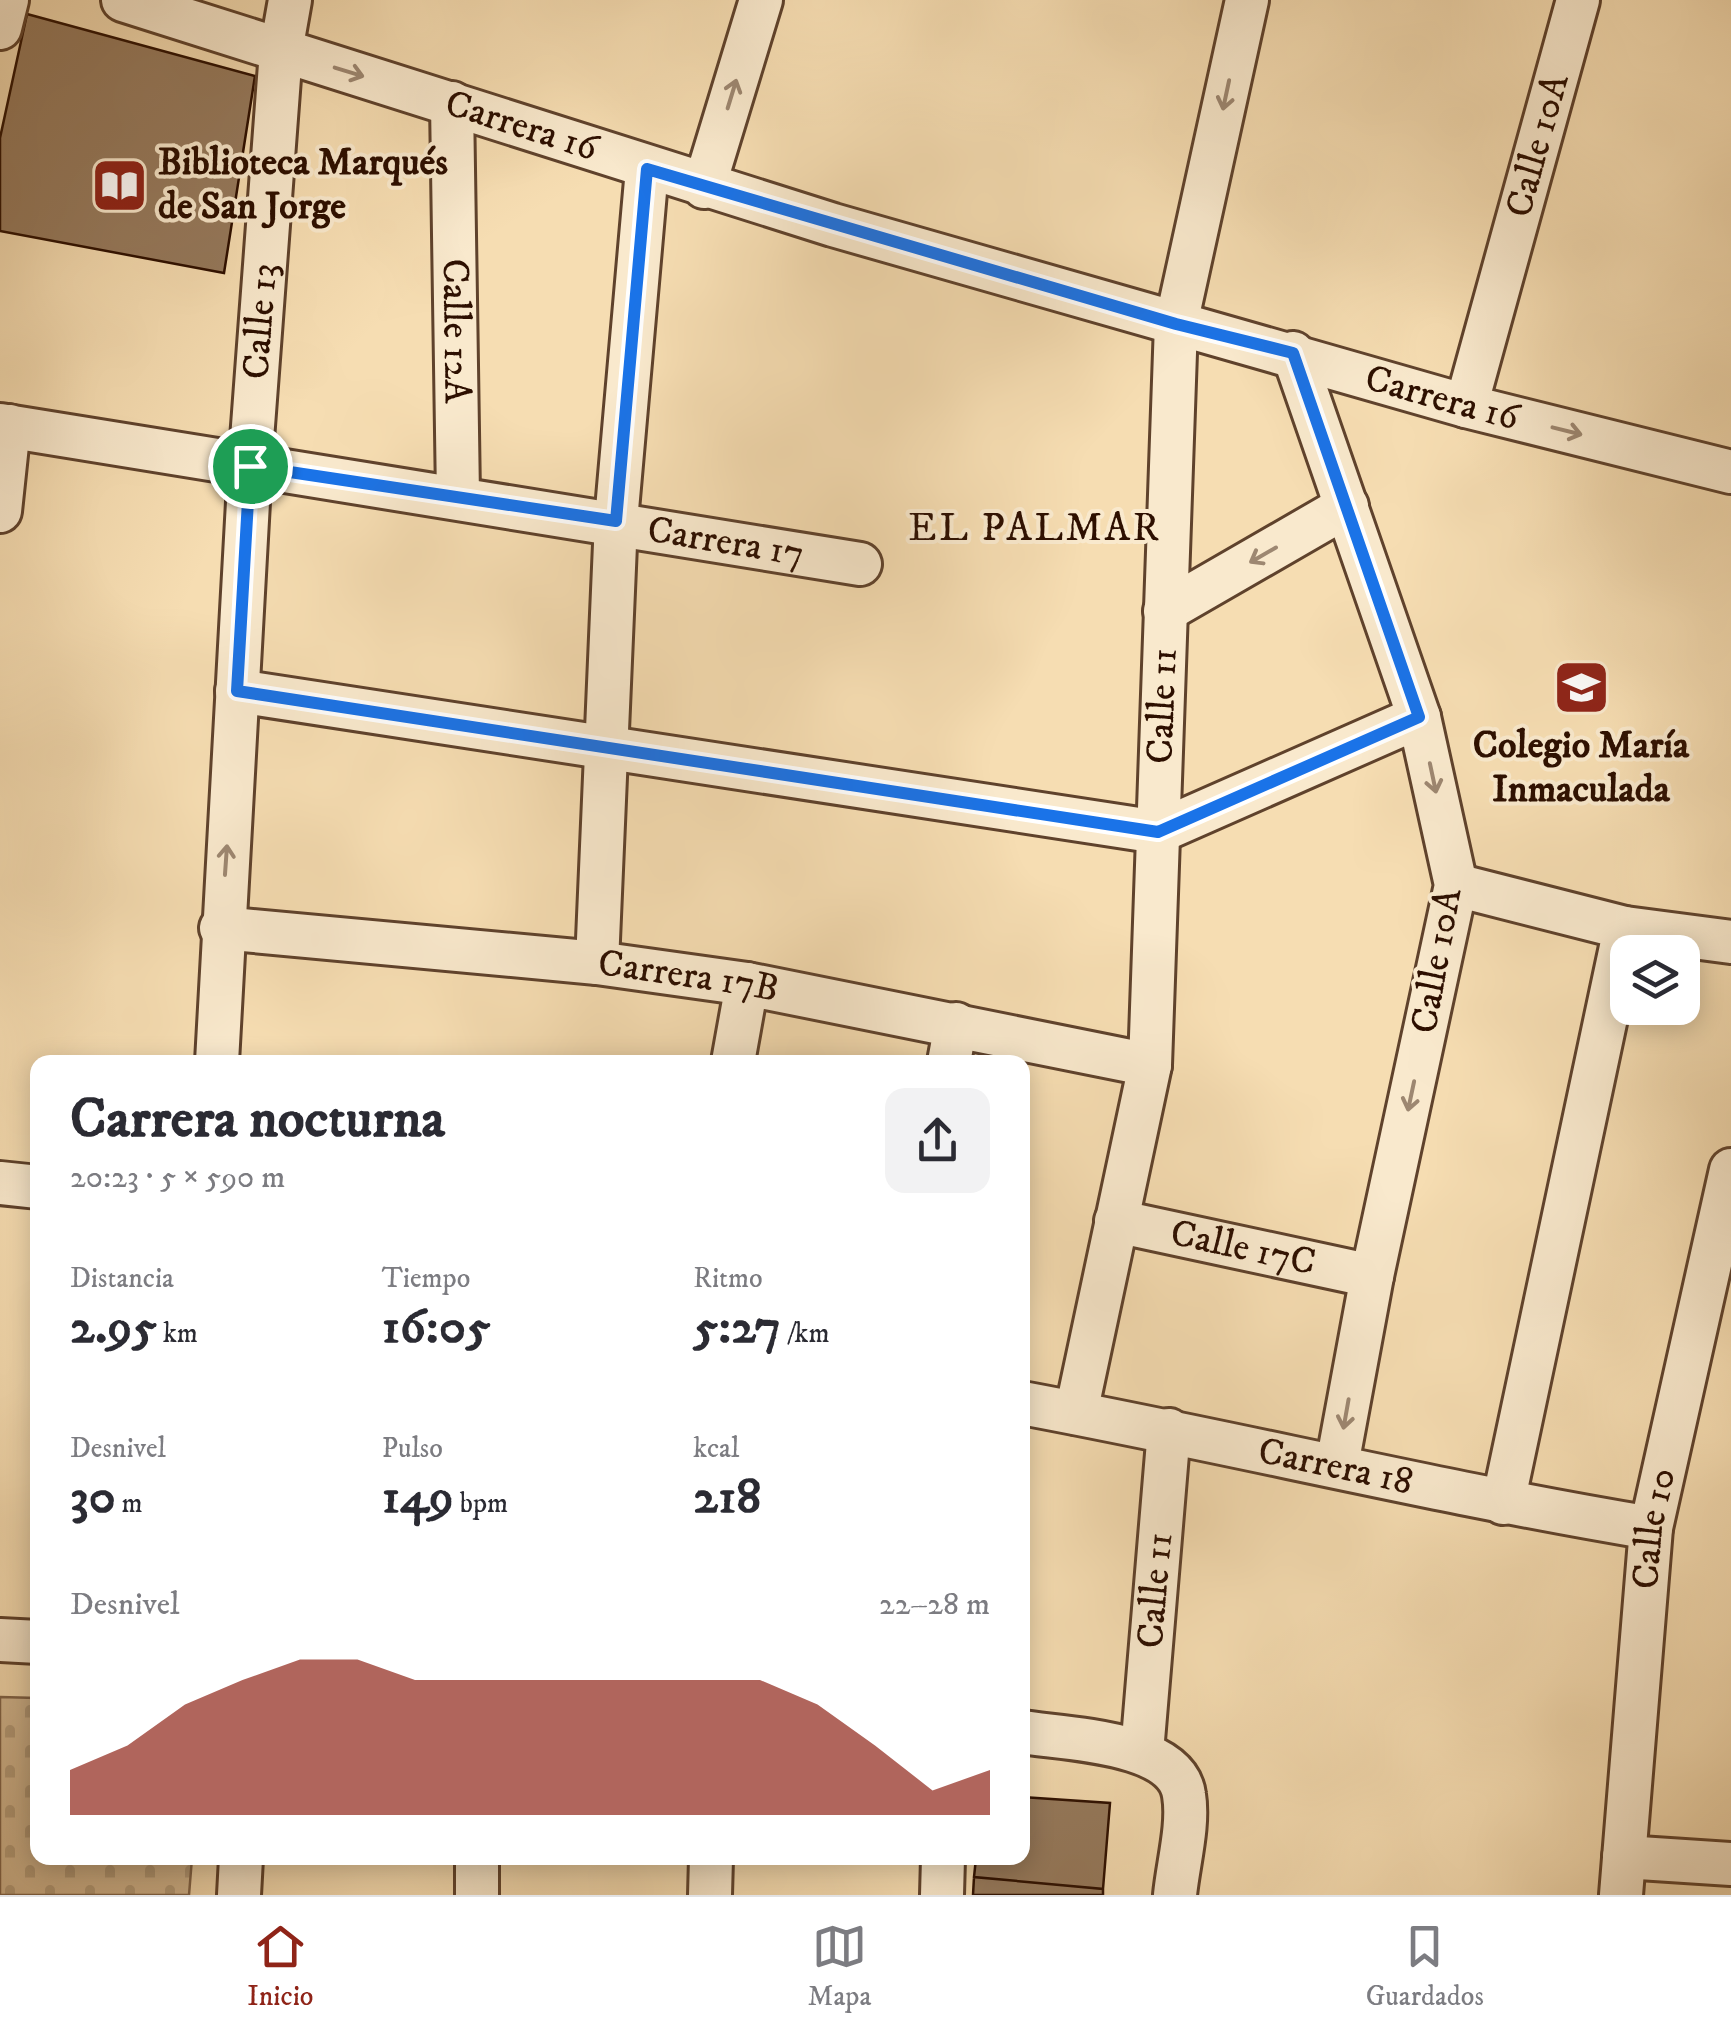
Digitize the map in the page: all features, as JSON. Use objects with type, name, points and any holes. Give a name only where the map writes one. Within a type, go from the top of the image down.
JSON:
[{"type":"street","points":[[0,28],[7,0]]},
{"type":"street","name":"Carrera 16","points":[[123,0],[704,187],[1176,324],[1293,353],[1466,406],[1731,472]]},
{"type":"street","name":"Calle 13","points":[[216,1055],[250,466],[281,51],[290,0]]},
{"type":"street","points":[[704,187],[761,0]]},
{"type":"street","name":"Calle 11","points":[[1076,1413],[1150,1066],[1176,324],[1247,0]]},
{"type":"street","name":"Calle 10A","points":[[1466,406],[1578,0]]},
{"type":"street","name":"Calle 12A","points":[[452,103],[458,496]]},
{"type":"street","points":[[597,962],[616,521],[647,169]]},
{"type":"street","name":"Calle 10A","points":[[1293,353],[1419,717],[1456,886],[1372,1276],[1337,1464]]},
{"type":"street","points":[[0,511],[4,425]]},
{"type":"street","name":"Carrera 17","points":[[4,425],[616,521],[860,564]]},
{"type":"street","points":[[1165,611],[1348,506]]},
{"type":"street","points":[[237,691],[1158,832],[1419,717]]},
{"type":"street","points":[[1456,886],[1624,928],[1731,942]]},
{"type":"street","name":"Carrera 17B","points":[[222,928],[597,962],[748,984],[953,1043],[1150,1066]]},
{"type":"street","points":[[1503,1503],[1624,928]]},
{"type":"street","points":[[733,1055],[748,984]]},
{"type":"street","name":"Calle 10","points":[[1623,1876],[1651,1528],[1731,1170]]},
{"type":"street","points":[[0,1183],[30,1187]]},
{"type":"street","name":"Calle 17C","points":[[1116,1221],[1372,1276]]},
{"type":"street","name":"Carrera 18","points":[[1030,1404],[1337,1464],[1503,1503],[1651,1528]]},
{"type":"street","name":"Calle 11","points":[[1148,1754],[1169,1430]]},
{"type":"street","points":[[0,1640],[30,1642]]},
{"type":"street","points":[[1030,1733],[1148,1754],[1169,1765],[1184,1794],[1175,1895]]},
{"type":"street","points":[[1623,1876],[1731,1864]]},
{"type":"street","points":[[240,1895],[241,1865]]},
{"type":"street","points":[[477,1865],[477,1895]]},
{"type":"street","points":[[710,1895],[712,1865]]},
{"type":"street","points":[[942,1895],[943,1865]]},
{"type":"green space","points":[[0,1697],[30,1698],[30,1865],[191,1865],[189,1895],[0,1895]]},
{"type":"building","name":"Biblioteca Marqués de San Jorge","points":[[27,14],[255,76],[224,273],[0,231],[0,138]]},
{"type":"building","points":[[1030,1798],[1110,1803],[1103,1889],[974,1877],[975,1865],[1030,1865]]},
{"type":"building","points":[[974,1877],[1103,1889],[1103,1895],[973,1895]]},
{"type":"place","name":"Biblioteca Marqués de San Jorge","points":[[119,185]]},
{"type":"place","name":"Colegio María Inmaculada","points":[[1581,688]]},
{"type":"district","name":"EL PALMAR","points":[[1035,529]]},
{"type":"route","points":[[647,169],[1176,324],[1293,353],[1419,717],[1158,832],[237,691],[250,466],[616,521],[647,169]]}]
